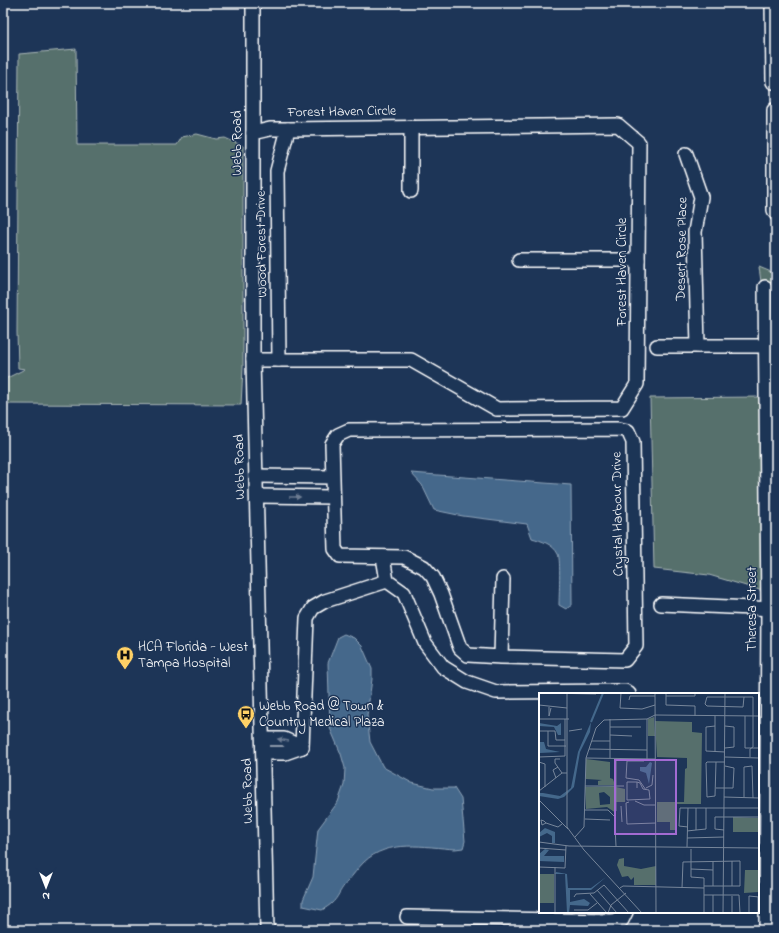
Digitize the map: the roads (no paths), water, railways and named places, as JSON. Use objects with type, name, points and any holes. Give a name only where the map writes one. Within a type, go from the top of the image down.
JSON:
[{"type":"street","name":"Webb Road","points":[[253,3],[253,360],[267,930]]},
{"type":"street","points":[[772,3],[773,82]]},
{"type":"street","points":[[774,110],[774,210],[776,214]]},
{"type":"street","name":"Forest Haven Circle","points":[[253,133],[288,129],[618,125],[639,143],[637,384],[622,408],[498,409],[411,360],[253,360]]},
{"type":"street","points":[[411,127],[411,190]]},
{"type":"street","name":"Wood Forest Drive","points":[[279,360],[277,171],[288,129]]},
{"type":"street","name":"Desert Rose Place","points":[[686,154],[701,197],[695,232],[698,346]]},
{"type":"street","points":[[519,260],[638,260]]},
{"type":"street","name":"Theresa Street","points":[[765,287],[772,609],[766,930]]},
{"type":"street","points":[[657,346],[766,346]]},
{"type":"street","name":"Crystal Harbour Drive","points":[[618,429],[628,431],[633,442],[636,646],[625,660],[468,655],[460,648],[441,594],[433,577],[424,567],[404,557],[340,556],[335,549],[333,497],[332,444],[338,435],[349,430],[618,429]]},
{"type":"street","points":[[256,476],[332,477]]},
{"type":"street","points":[[256,496],[333,497]]},
{"type":"street","points":[[383,557],[387,581],[404,593],[425,643],[443,667],[467,682],[496,692],[625,691],[628,693]]},
{"type":"street","points":[[501,657],[503,579]]},
{"type":"street","points":[[302,747],[307,618],[313,608],[326,601],[387,581]]},
{"type":"street","points":[[661,604],[772,609]]},
{"type":"street","points":[[263,739],[284,739],[302,747]]},
{"type":"street","points":[[263,753],[285,753],[302,747]]},
{"type":"street","points":[[407,917],[611,921],[622,920],[626,913]]},
{"type":"water","points":[[411,473],[571,485],[572,605],[566,609],[559,605],[560,570],[558,554],[550,545],[532,538],[527,524],[463,516],[434,510],[422,485]]},
{"type":"water","points":[[344,634],[354,638],[362,646],[372,669],[367,715],[370,742],[383,767],[412,783],[433,788],[454,788],[461,799],[465,841],[463,848],[455,849],[407,846],[384,850],[364,862],[332,903],[322,910],[303,906],[303,900],[313,877],[318,829],[338,802],[344,785],[345,768],[330,728],[328,663],[338,637]]},
{"type":"place","name":"HCA Florida - West Tampa Hospital","points":[[125,670]]},
{"type":"place","name":"Webb Road @ Town & Country Medical Plaza","points":[[246,729]]}]
